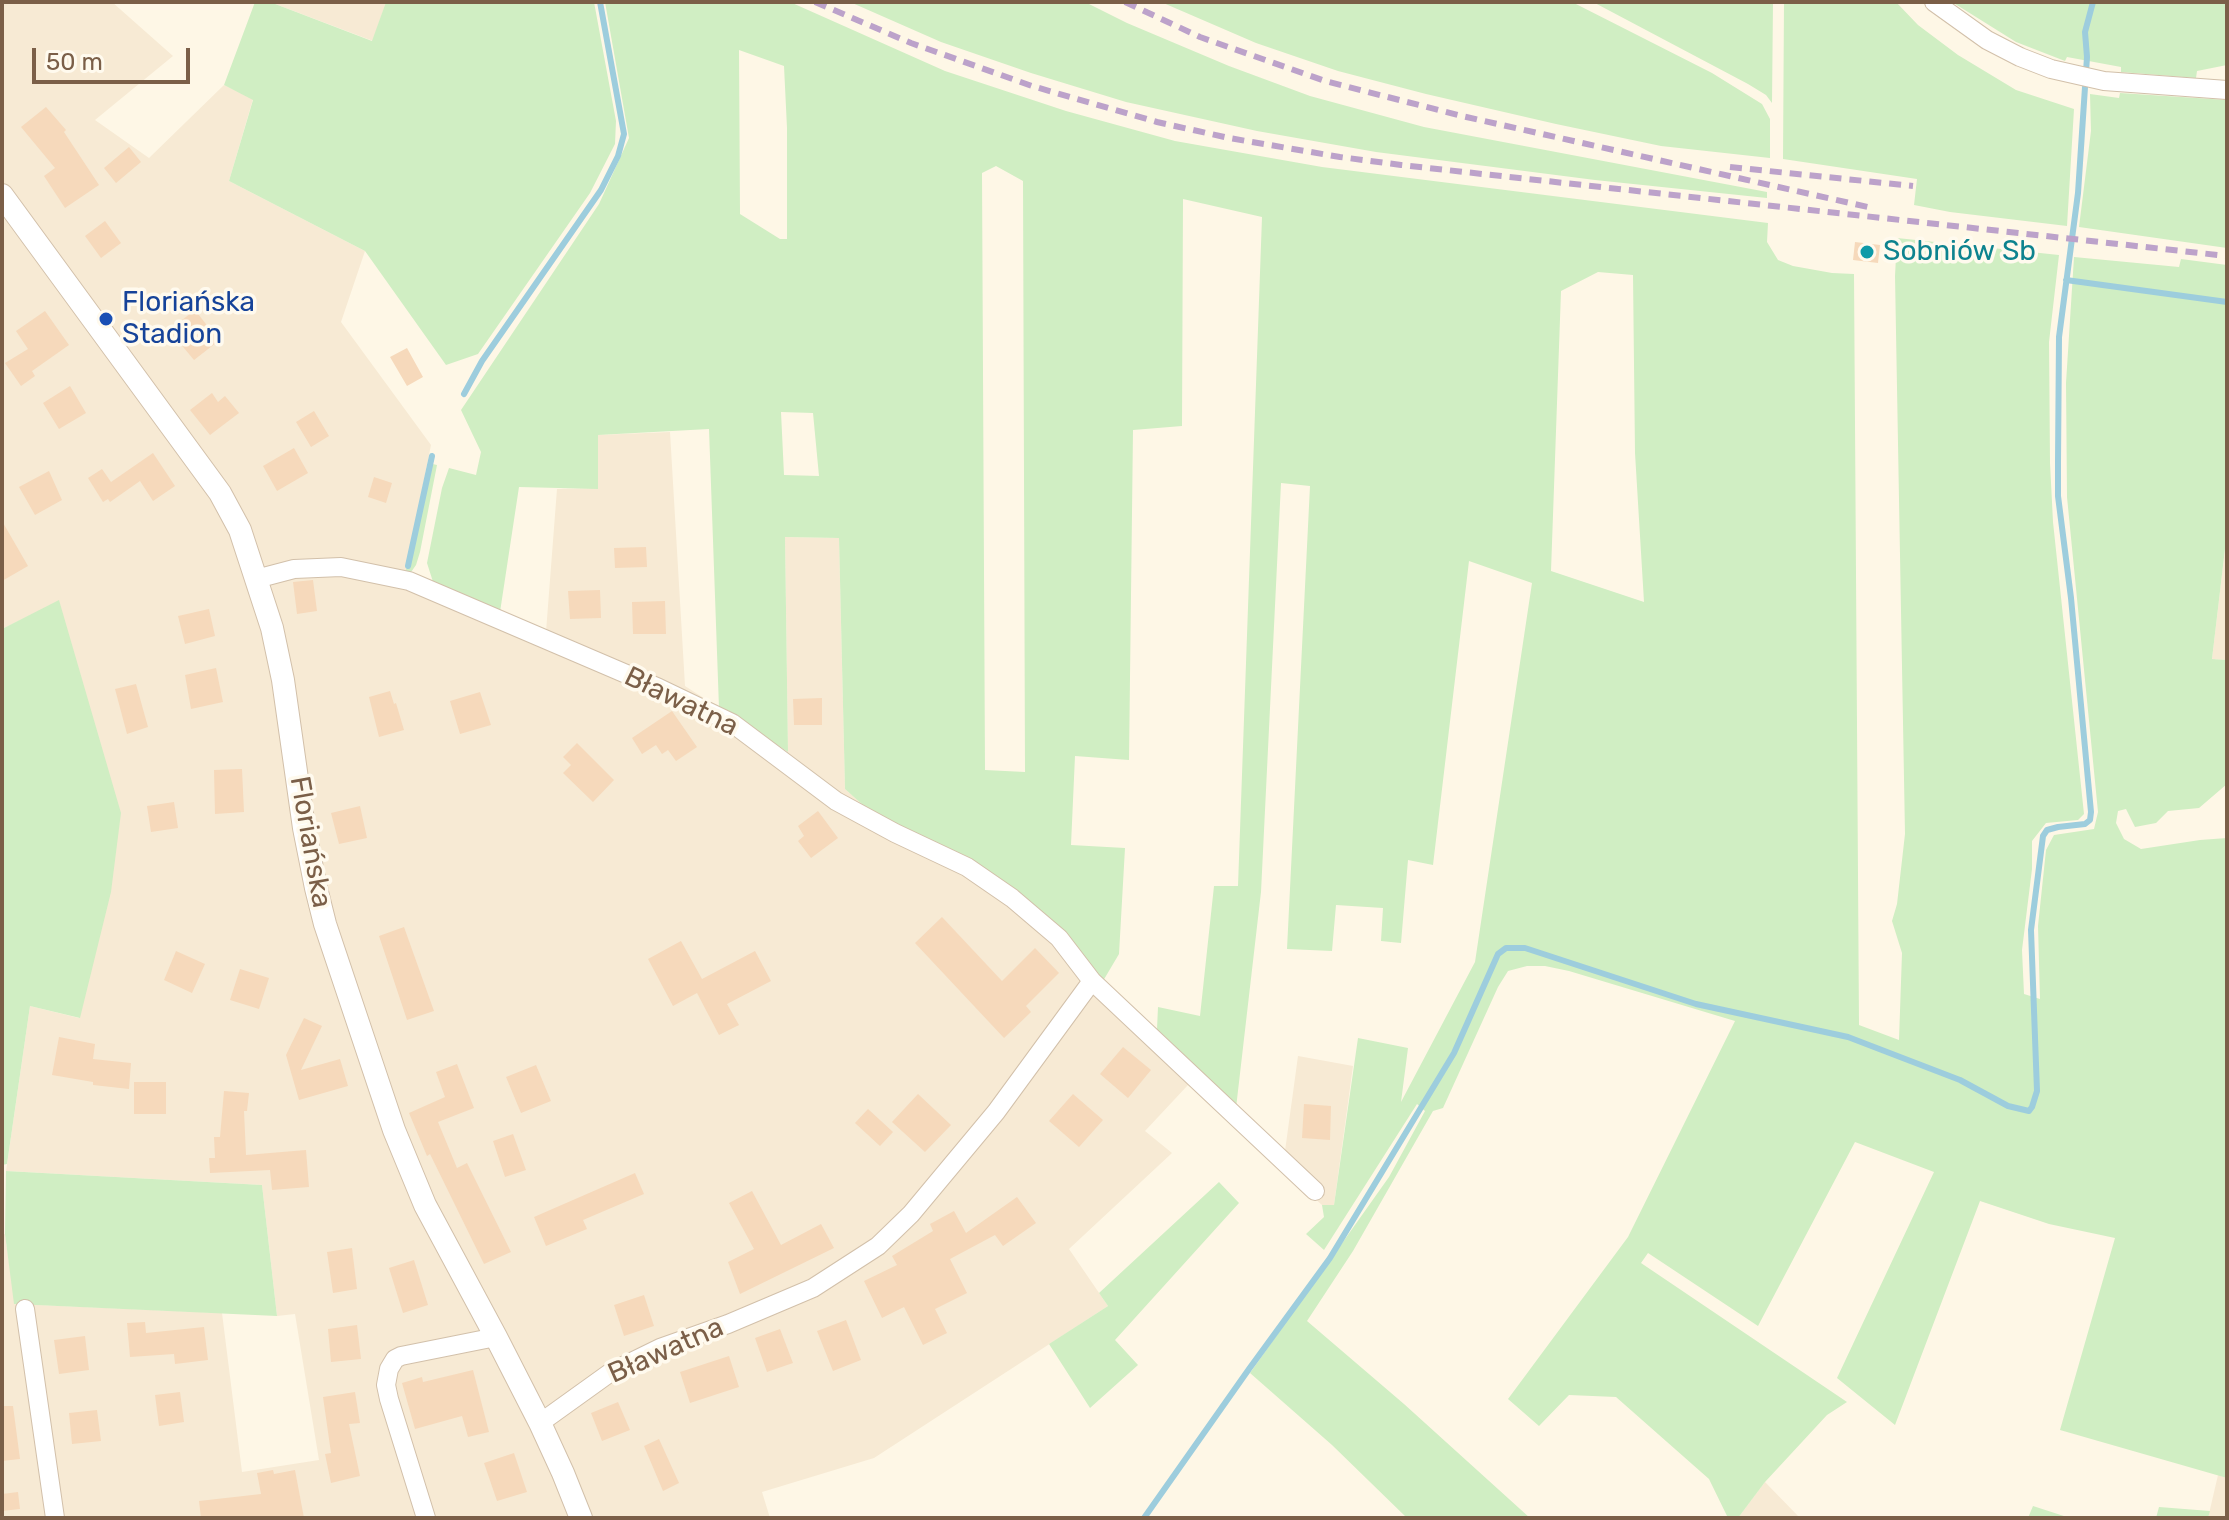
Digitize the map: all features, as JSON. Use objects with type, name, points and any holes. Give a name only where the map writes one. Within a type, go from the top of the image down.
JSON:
[{"type":"street","points":[[1934,2],[1987,40],[2051,69],[2083,78],[2227,90]]},
{"type":"street","name":"Floriańska","points":[[2,195],[220,493],[240,530],[272,628],[283,680],[308,856],[325,924],[394,1130],[410,1173],[441,1237],[540,1423],[581,1518]]},
{"type":"street","name":"Bławatna","points":[[256,579],[294,569],[341,567],[409,581],[659,688],[732,723],[836,801],[967,867],[1012,898],[1059,938],[1092,981],[1315,1191]]},
{"type":"street","name":"Bławatna","points":[[540,1423],[611,1372],[660,1348],[728,1324],[813,1288],[878,1246],[911,1214],[996,1112],[1092,981]]},
{"type":"street","points":[[25,1309],[55,1518]]},
{"type":"street","points":[[426,1518],[389,1399],[386,1385],[389,1369],[401,1356],[496,1337]]},
{"type":"shaded area","points":[[2,2],[112,2],[173,56],[95,120],[149,158],[224,85],[253,99],[229,181],[365,251],[341,322],[431,445],[405,574],[546,632],[557,489],[598,488],[598,435],[670,432],[685,686],[788,752],[785,537],[839,538],[845,789],[895,833],[1012,898],[1285,1151],[1298,1056],[1353,1066],[1334,1205],[1322,1205],[1188,1085],[1145,1131],[1172,1153],[1069,1249],[1108,1306],[874,1458],[762,1492],[770,1518],[2,1518],[2,1235],[5,1234],[15,1304],[222,1313],[242,1472],[319,1460],[295,1314],[277,1316],[262,1185],[6,1171],[30,1006],[79,1018],[59,601],[2,629]]},
{"type":"shaded area","points":[[270,2],[386,2],[373,41]]},
{"type":"shaded area","points":[[2227,532],[2227,660],[2212,659]]},
{"type":"shaded area","points":[[2218,1475],[2227,1478],[2227,1518],[2208,1518]]},
{"type":"shaded area","points":[[1765,1482],[1800,1518],[1738,1518]]},
{"type":"green space","points":[[255,2],[270,2],[372,41],[386,2],[594,2],[616,121],[615,144],[590,193],[478,354],[446,365],[365,251],[229,181],[253,100],[224,85]]},
{"type":"green space","points":[[605,2],[790,2],[945,71],[1066,111],[1175,141],[1322,167],[1768,223],[1767,242],[1778,260],[1793,266],[1854,274],[1859,1025],[1899,1040],[1902,953],[1892,921],[1897,904],[1905,834],[1895,276],[1897,238],[2059,255],[2049,342],[2050,463],[2053,522],[2084,814],[2078,820],[2046,823],[2032,841],[2032,869],[2022,950],[2024,994],[2040,999],[2038,926],[2046,850],[2054,835],[2094,829],[2098,812],[2067,497],[2066,383],[2074,257],[2179,267],[2181,259],[2227,265],[2227,532],[2212,659],[2227,660],[2227,784],[2199,808],[2168,811],[2156,823],[2135,827],[2126,809],[2118,811],[2116,823],[2124,839],[2141,849],[2227,838],[2227,1478],[2060,1430],[2115,1238],[2049,1224],[1980,1201],[1895,1425],[1837,1378],[1934,1172],[1855,1142],[1758,1326],[1648,1253],[1641,1263],[1847,1402],[1827,1415],[1765,1482],[1738,1518],[1728,1518],[1709,1479],[1616,1397],[1569,1395],[1539,1426],[1508,1399],[1628,1237],[1735,1021],[1569,971],[1527,966],[1508,971],[1498,987],[1443,1108],[1433,1111],[1353,1251],[1307,1321],[1530,1518],[1407,1518],[1332,1445],[1250,1373],[1389,1177],[1425,1111],[1417,1104],[1324,1250],[1306,1234],[1324,1217],[1322,1205],[1334,1205],[1358,1038],[1408,1048],[1401,1102],[1475,962],[1532,583],[1469,561],[1433,865],[1408,860],[1401,943],[1381,941],[1383,908],[1336,905],[1332,951],[1287,949],[1310,486],[1281,483],[1261,892],[1236,1108],[1157,1029],[1158,1007],[1200,1016],[1214,886],[1238,886],[1262,217],[1183,199],[1182,426],[1133,430],[1129,760],[1075,756],[1071,845],[1125,848],[1119,954],[1103,981],[1051,923],[874,815],[845,789],[839,538],[785,537],[788,752],[719,708],[709,429],[598,435],[598,489],[519,487],[500,612],[434,585],[427,563],[449,468],[476,475],[481,452],[461,410],[599,204],[629,138]],"holes":[[[739,50],[784,66],[787,239],[780,239],[740,214]],[[996,166],[1023,181],[1025,772],[985,770],[982,173]],[[1598,272],[1633,275],[1635,453],[1644,602],[1551,571],[1561,291]],[[781,412],[813,413],[819,476],[784,475]]]},
{"type":"green space","points":[[850,2],[1085,2],[1229,66],[1310,96],[1424,127],[1767,192],[1767,198],[1376,152],[1257,131],[1126,102],[1031,73],[941,42]]},
{"type":"green space","points":[[1161,2],[1572,2],[1712,73],[1762,104],[1770,119],[1770,158],[1661,146],[1426,94],[1338,71],[1256,43]]},
{"type":"green space","points":[[1593,2],[1773,2],[1772,103],[1766,95],[1748,84]]},
{"type":"green space","points":[[1784,2],[1896,2],[1918,25],[1958,55],[2016,90],[2074,109],[2067,226],[1914,205],[1917,179],[1783,159]]},
{"type":"green space","points":[[1952,2],[2227,2],[2227,65],[2197,71],[2196,78],[2121,72],[2121,67],[2067,57],[2065,61],[2016,42]]},
{"type":"green space","points":[[2120,93],[2227,100],[2227,248],[2079,227],[2091,131],[2090,94],[2119,98]]},
{"type":"green space","points":[[428,463],[437,465],[420,552],[409,575],[405,574]]},
{"type":"green space","points":[[59,600],[121,813],[111,892],[80,1018],[30,1006],[7,1164],[2,1165],[2,629]]},
{"type":"green space","points":[[6,1171],[262,1185],[277,1316],[14,1304],[5,1234]]},
{"type":"green space","points":[[1219,1182],[1239,1203],[1115,1340],[1138,1365],[1090,1408],[1049,1344],[1108,1306],[1099,1293]]},
{"type":"green space","points":[[2033,1506],[2070,1518],[2028,1518]]},
{"type":"green space","points":[[2159,1507],[2210,1511],[2208,1518],[2156,1518]]},
{"type":"building","points":[[46,107],[66,130],[64,132],[99,185],[65,208],[44,176],[55,168],[21,127]]},
{"type":"building","points":[[129,147],[141,162],[116,183],[104,168]]},
{"type":"building","points":[[105,221],[121,243],[101,258],[85,236]]},
{"type":"building","name":"Sobniów Sb","points":[[1855,242],[1880,245],[1878,263],[1853,260]]},
{"type":"building","points":[[195,310],[221,339],[194,360],[169,330]]},
{"type":"building","points":[[45,311],[69,345],[32,371],[35,376],[21,386],[5,363],[28,349],[16,331]]},
{"type":"building","points":[[407,348],[423,377],[407,386],[390,357]]},
{"type":"building","points":[[70,386],[86,413],[59,429],[43,403]]},
{"type":"building","points":[[212,393],[218,402],[225,396],[239,413],[210,435],[190,410]]},
{"type":"building","points":[[314,411],[329,436],[311,447],[296,422]]},
{"type":"building","points":[[294,448],[308,473],[277,491],[263,466]]},
{"type":"building","points":[[153,453],[175,486],[153,501],[140,481],[110,502],[108,499],[103,502],[88,478],[102,469],[111,482]]},
{"type":"building","points":[[49,471],[62,500],[35,515],[19,487]]},
{"type":"building","points":[[374,477],[392,483],[386,503],[368,497]]},
{"type":"building","points":[[2,521],[28,566],[2,581]]},
{"type":"building","points":[[646,547],[647,567],[615,568],[614,548]]},
{"type":"building","points":[[313,580],[317,611],[297,614],[293,582]]},
{"type":"building","points":[[600,590],[601,618],[570,619],[568,591]]},
{"type":"building","points":[[665,601],[666,634],[633,634],[632,602]]},
{"type":"building","points":[[209,609],[215,636],[185,644],[178,616]]},
{"type":"building","points":[[216,668],[223,702],[191,709],[185,675]]},
{"type":"building","points":[[136,684],[148,727],[127,734],[115,689]]},
{"type":"building","points":[[390,691],[404,730],[379,737],[369,697]]},
{"type":"building","points":[[480,692],[491,725],[460,734],[450,701]]},
{"type":"building","points":[[822,698],[822,725],[794,725],[793,699]]},
{"type":"building","points":[[672,711],[697,747],[676,761],[668,750],[662,754],[656,745],[642,754],[632,738]]},
{"type":"building","points":[[577,743],[614,780],[593,802],[563,773],[571,765],[563,757]]},
{"type":"building","points":[[242,769],[244,812],[215,814],[214,770]]},
{"type":"building","points":[[174,802],[178,828],[151,832],[147,806]]},
{"type":"building","points":[[360,806],[367,838],[339,844],[331,813]]},
{"type":"building","points":[[818,811],[838,838],[811,858],[798,841],[804,836],[798,826]]},
{"type":"building","points":[[942,917],[1002,981],[1035,948],[1059,973],[1026,1006],[1031,1012],[1004,1038],[915,943]]},
{"type":"building","points":[[404,927],[434,1011],[407,1020],[379,936]]},
{"type":"building","points":[[681,941],[702,979],[755,951],[771,981],[727,1004],[739,1025],[719,1035],[697,993],[673,1006],[648,959]]},
{"type":"building","points":[[176,951],[205,964],[192,993],[164,980]]},
{"type":"building","points":[[240,969],[269,978],[259,1009],[230,1000]]},
{"type":"building","points":[[304,1018],[322,1026],[301,1070],[340,1059],[348,1086],[299,1100],[286,1055]]},
{"type":"building","points":[[59,1037],[95,1044],[93,1059],[131,1063],[129,1089],[93,1085],[93,1082],[52,1075]]},
{"type":"building","points":[[1123,1047],[1151,1070],[1128,1098],[1100,1074]]},
{"type":"building","points":[[457,1064],[474,1108],[438,1122],[457,1168],[467,1163],[511,1252],[484,1264],[430,1154],[427,1156],[409,1113],[445,1097],[436,1072]]},
{"type":"building","points":[[536,1065],[551,1101],[521,1113],[506,1077]]},
{"type":"building","points":[[134,1082],[166,1082],[166,1114],[134,1114]]},
{"type":"building","points":[[224,1091],[249,1093],[247,1111],[244,1111],[246,1155],[306,1150],[309,1187],[272,1190],[270,1170],[210,1173],[209,1158],[215,1158],[214,1137],[220,1137]]},
{"type":"building","points":[[918,1094],[951,1125],[925,1152],[892,1122]]},
{"type":"building","points":[[1073,1094],[1103,1120],[1079,1147],[1049,1121]]},
{"type":"building","points":[[1304,1104],[1331,1106],[1330,1140],[1302,1138]]},
{"type":"building","points":[[868,1109],[893,1132],[880,1146],[855,1123]]},
{"type":"building","points":[[513,1134],[526,1170],[505,1177],[493,1141]]},
{"type":"building","points":[[635,1173],[644,1194],[583,1220],[587,1229],[546,1246],[534,1217]]},
{"type":"building","points":[[752,1191],[781,1245],[821,1224],[834,1248],[740,1294],[728,1262],[754,1249],[729,1203]]},
{"type":"building","points":[[1017,1197],[1036,1223],[1003,1246],[995,1235],[950,1259],[967,1293],[935,1309],[947,1333],[923,1345],[904,1307],[882,1318],[864,1281],[897,1265],[892,1256],[933,1231],[930,1224],[954,1211],[966,1233]]},
{"type":"building","points":[[352,1248],[357,1289],[333,1293],[327,1252]]},
{"type":"building","points":[[414,1260],[428,1305],[403,1313],[389,1268]]},
{"type":"building","points":[[644,1295],[654,1326],[624,1336],[614,1305]]},
{"type":"building","points":[[846,1320],[861,1360],[833,1371],[817,1331]]},
{"type":"building","points":[[145,1322],[146,1333],[204,1327],[208,1360],[175,1364],[174,1354],[130,1357],[127,1323]]},
{"type":"building","points":[[357,1325],[361,1359],[331,1362],[328,1329]]},
{"type":"building","points":[[780,1329],[793,1363],[767,1372],[755,1338]]},
{"type":"building","points":[[85,1336],[89,1370],[59,1374],[54,1340]]},
{"type":"building","points":[[729,1356],[739,1387],[690,1403],[680,1372]]},
{"type":"building","points":[[473,1370],[489,1432],[468,1437],[462,1416],[415,1429],[402,1383],[422,1377],[423,1382]]},
{"type":"building","points":[[180,1392],[184,1422],[159,1426],[155,1395]]},
{"type":"building","points":[[355,1392],[360,1423],[349,1424],[360,1476],[331,1483],[325,1454],[331,1453],[323,1397]]},
{"type":"building","points":[[618,1402],[630,1430],[602,1441],[591,1413]]},
{"type":"building","points":[[2,1406],[13,1406],[20,1459],[2,1461]]},
{"type":"building","points":[[97,1410],[101,1441],[72,1444],[69,1413]]},
{"type":"building","points":[[659,1439],[679,1483],[663,1491],[644,1446]]},
{"type":"building","points":[[514,1453],[527,1492],[497,1501],[484,1463]]},
{"type":"building","points":[[273,1470],[274,1474],[295,1470],[304,1518],[201,1518],[199,1501],[261,1494],[257,1473]]},
{"type":"building","points":[[18,1492],[20,1509],[2,1511],[2,1494]]},
{"type":"waterway","points":[[464,394],[482,361],[601,190],[618,156],[624,134],[600,2]]},
{"type":"waterway","points":[[1144,1518],[1330,1258],[1454,1053],[1498,954],[1506,948],[1525,948],[1696,1004],[1848,1037],[1960,1080],[2008,1106],[2029,1111],[2032,1107],[2037,1091],[2031,930],[2043,836],[2047,830],[2085,824],[2090,820],[2091,812],[2058,496],[2058,462],[2059,337],[2078,193],[2087,57],[2085,32],[2093,2]]},
{"type":"waterway","points":[[2066,280],[2227,302]]},
{"type":"waterway","points":[[408,566],[432,456]]},
{"type":"railway","points":[[815,2],[911,43],[1032,86],[1157,122],[1229,138],[1401,165],[2227,256]]},
{"type":"railway","points":[[1125,2],[1200,37],[1325,81],[1462,116],[1868,207]]},
{"type":"railway","points":[[1730,167],[1913,186]]},
{"type":"place","name":"Sobniów Sb","points":[[1867,252]]},
{"type":"place","name":"Floriańska Stadion","points":[[106,319]]}]
